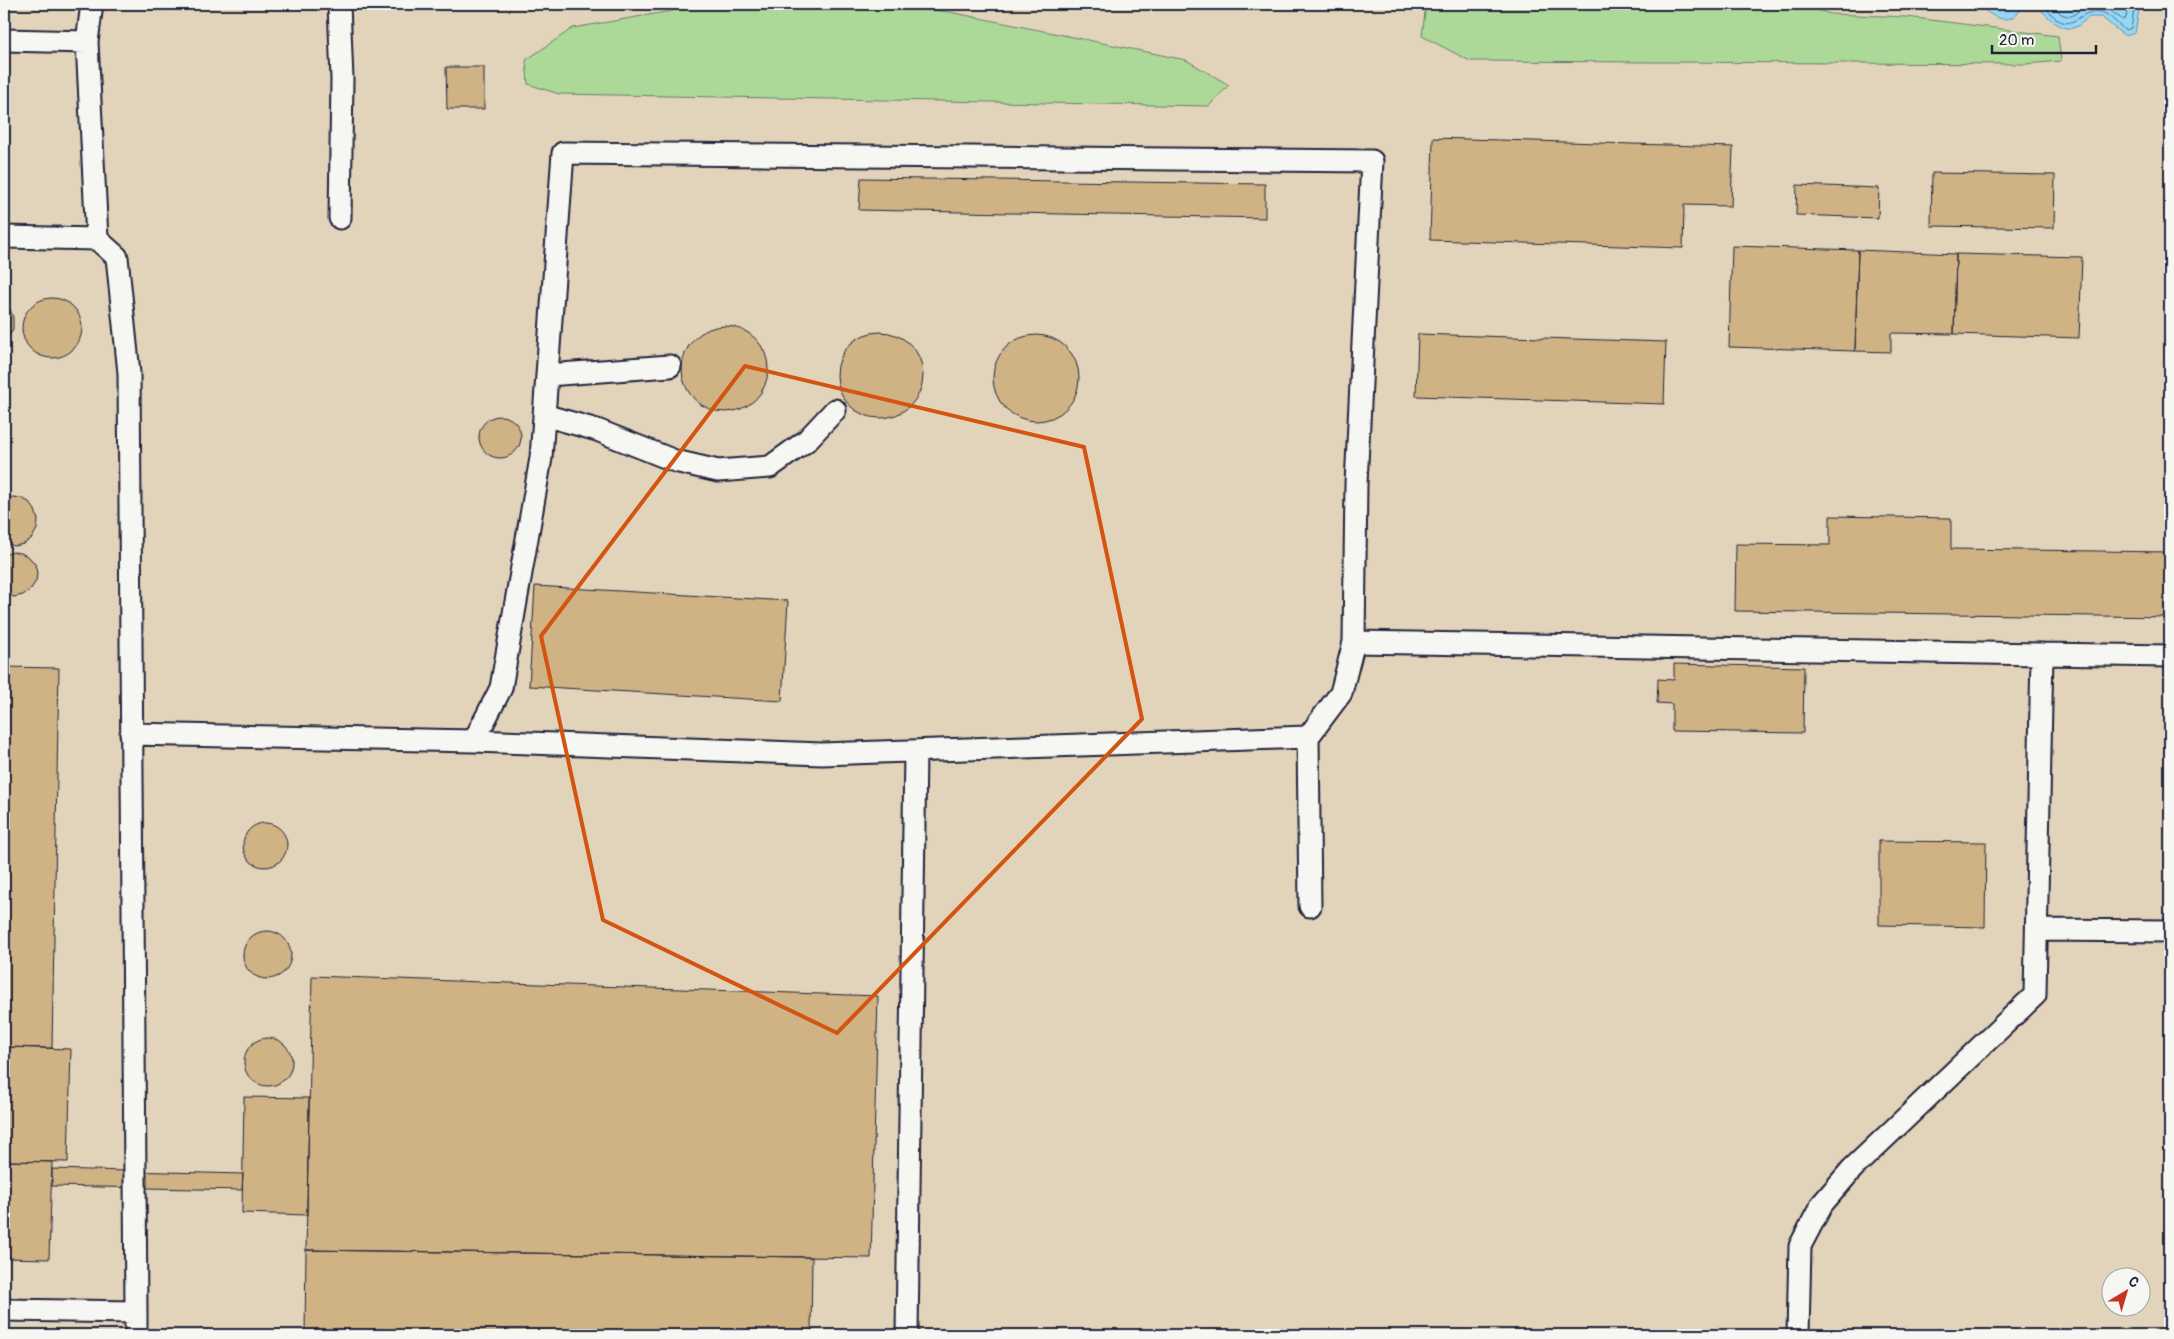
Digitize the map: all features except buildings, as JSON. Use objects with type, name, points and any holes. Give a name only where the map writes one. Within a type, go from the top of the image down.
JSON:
[{"type":"lane","points":[[92,4],[87,42],[96,239]]},
{"type":"lane","points":[[339,4],[342,79],[340,218]]},
{"type":"lane","points":[[4,40],[87,42]]},
{"type":"lane","points":[[474,740],[501,688],[541,458],[563,154],[1372,161],[1356,484],[1354,642],[1341,692],[1308,737],[1310,906]]},
{"type":"lane","points":[[4,238],[96,239],[117,257],[129,373],[136,1335]]},
{"type":"lane","points":[[547,375],[670,366]]},
{"type":"lane","points":[[544,415],[597,430],[675,461],[718,471],[770,466],[806,441],[835,410]]},
{"type":"lane","points":[[1354,642],[2170,656]]},
{"type":"lane","points":[[1798,1335],[1800,1246],[1822,1204],[1852,1169],[2035,995],[2042,654]]},
{"type":"lane","points":[[132,734],[474,740],[822,754],[1308,737]]},
{"type":"lane","points":[[907,1335],[915,751]]},
{"type":"lane","points":[[2037,930],[2170,931]]},
{"type":"lane","points":[[4,1310],[136,1312]]},
{"type":"highlighted area","points":[[745,366],[1084,447],[1142,719],[837,1033],[603,920],[541,636]]},
{"type":"shaded area","points":[[4,4],[2170,4],[2170,1335],[4,1335]]},
{"type":"green space","points":[[731,4],[861,4],[950,12],[1186,60],[1229,85],[1209,106],[559,94],[528,84],[526,60],[573,28],[689,8]]},
{"type":"green space","points":[[1426,4],[1794,4],[1831,14],[1907,17],[2058,36],[2061,61],[2026,64],[1470,61],[1422,36]]},
{"type":"water","points":[[1976,4],[2140,4],[2135,33],[2125,36],[2101,17],[2089,17],[2078,26],[2070,28],[2054,22],[2035,5],[2024,6],[2018,13],[2006,19],[1989,13]]}]
